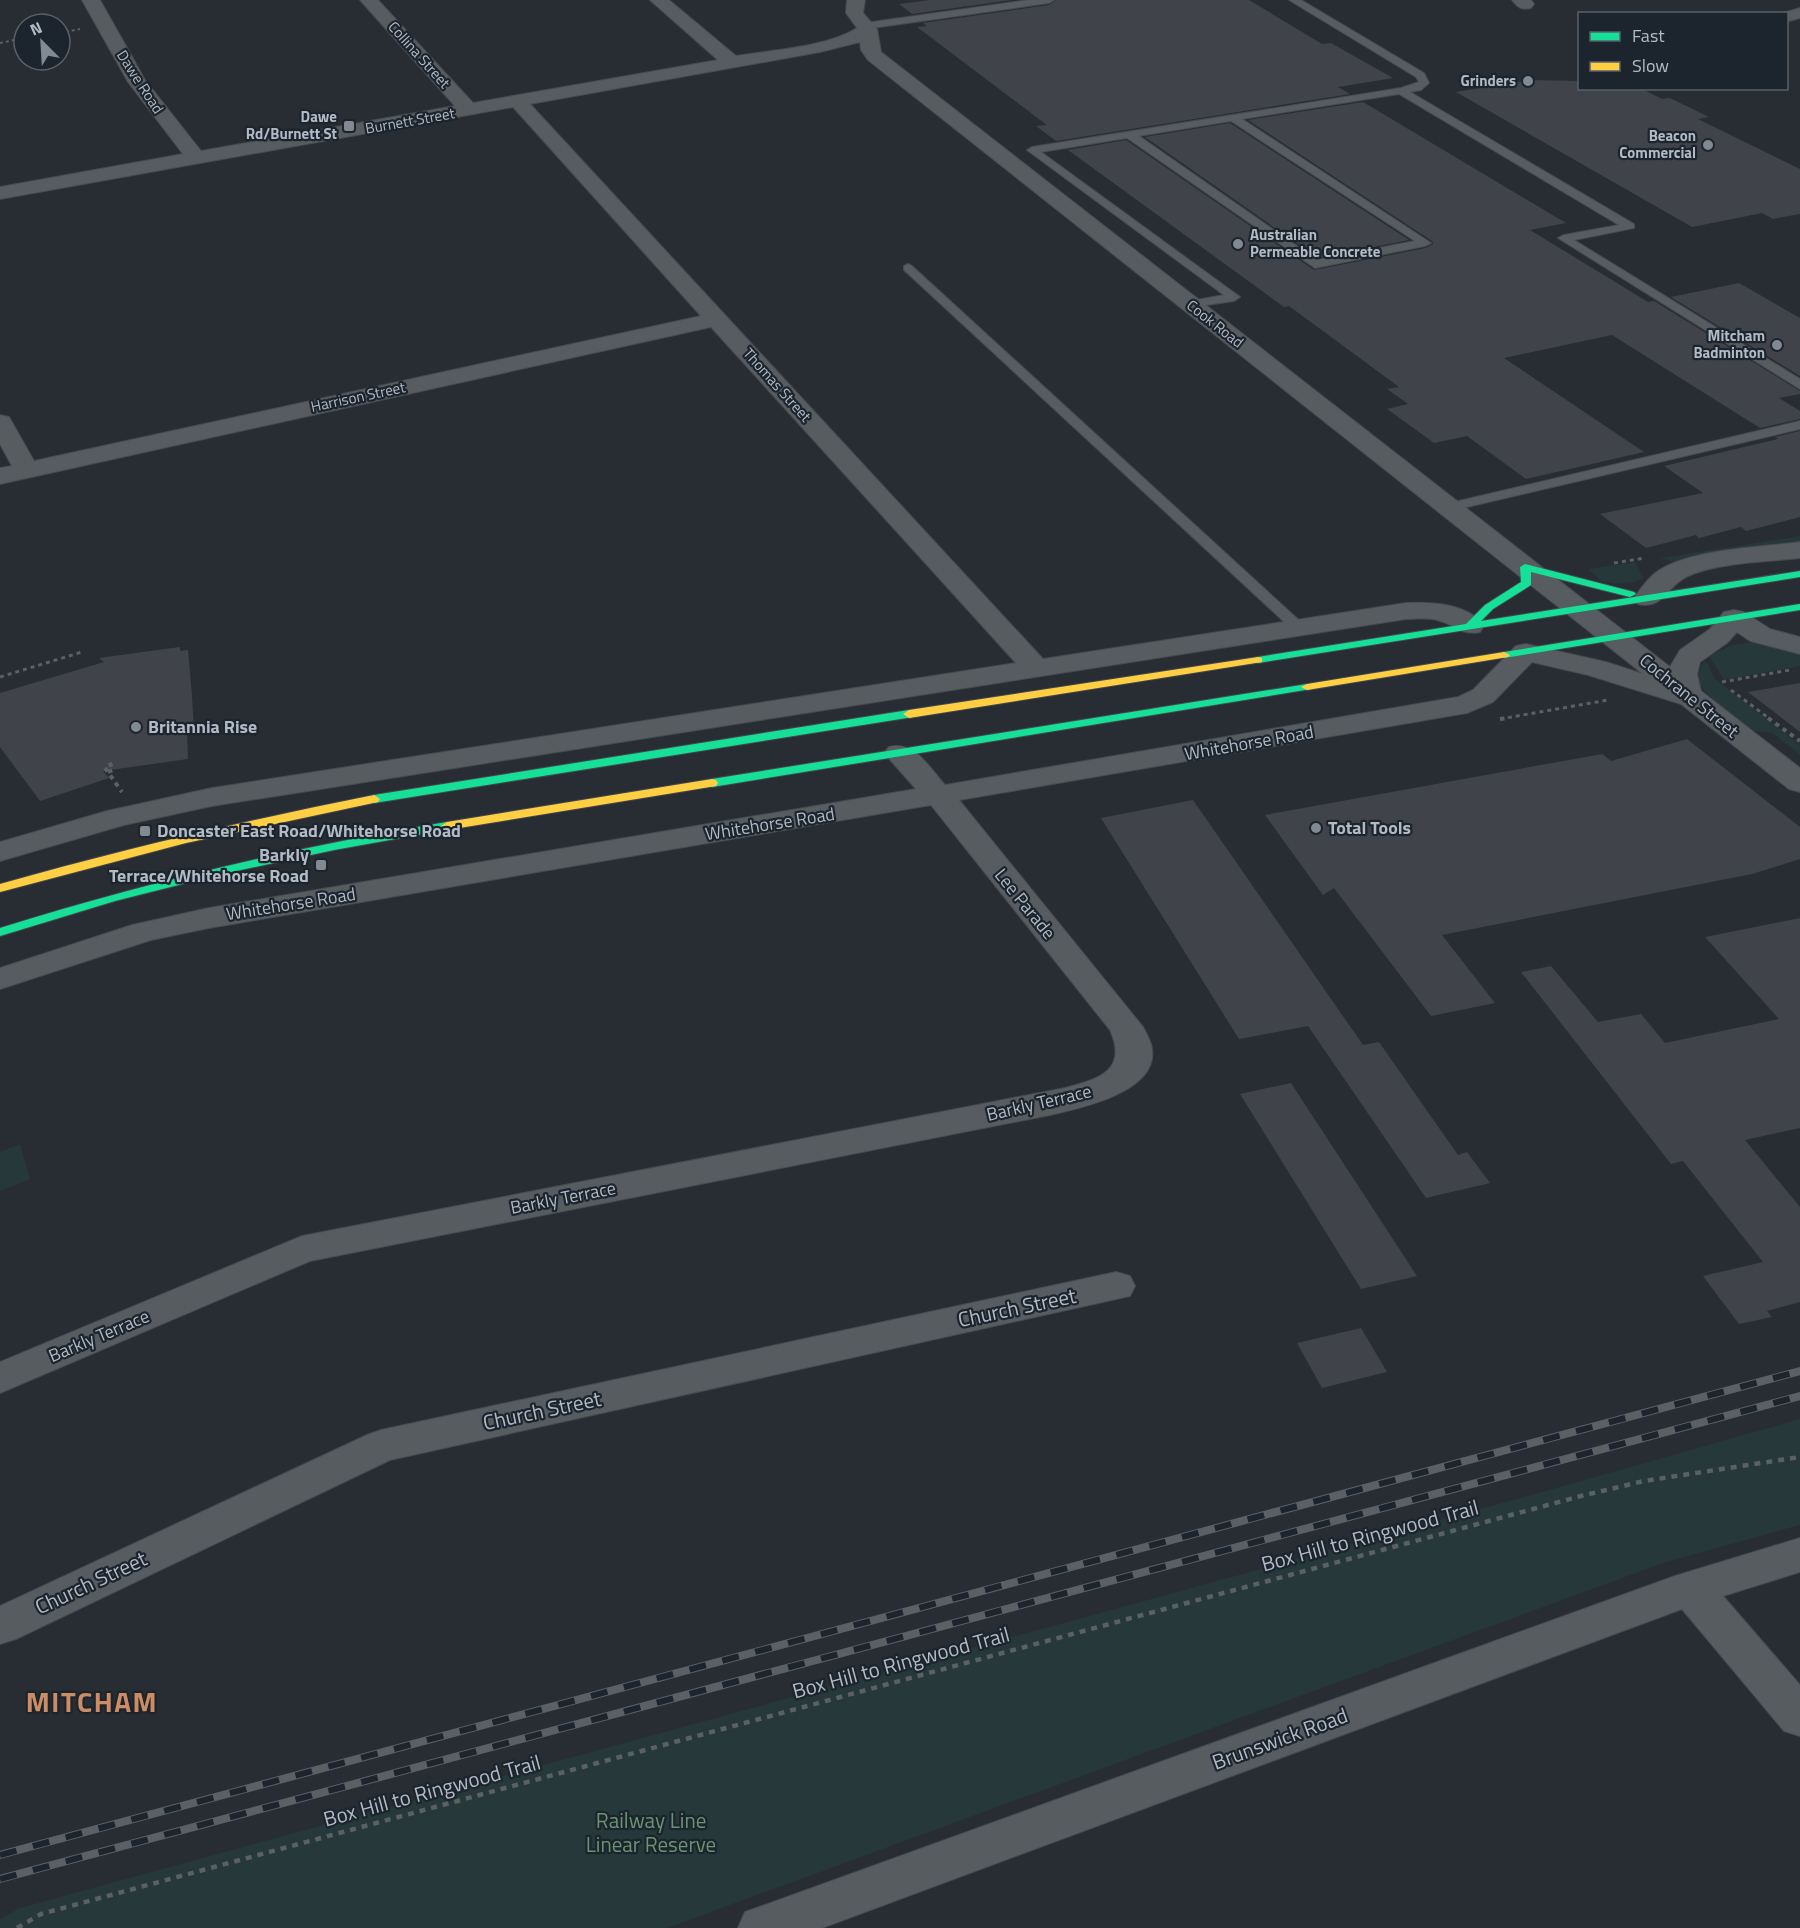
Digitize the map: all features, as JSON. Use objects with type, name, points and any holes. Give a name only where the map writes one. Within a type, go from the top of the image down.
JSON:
[{"type":"highway","points":[[1470,626],[1489,607],[1527,583],[1526,567],[1648,598]]},
{"type":"highway","points":[[0,888],[152,845],[283,816],[541,772],[1800,574]]},
{"type":"highway","points":[[0,932],[99,900],[178,878],[269,857],[359,840],[1800,607]]},
{"type":"street","name":"Dawe Road","points":[[91,0],[136,82],[196,158]]},
{"type":"street","name":"Collina Street","points":[[369,0],[469,110]]},
{"type":"street","points":[[659,0],[733,63]]},
{"type":"street","points":[[856,0],[853,7],[855,15],[868,35]]},
{"type":"street","name":"Burnett Street","points":[[0,193],[733,63],[820,47],[868,35]]},
{"type":"street","name":"Cook Road","points":[[868,35],[874,56],[1578,608]]},
{"type":"street","name":"Thomas Street","points":[[518,102],[1036,668]]},
{"type":"street","name":"Harrison Street","points":[[0,476],[716,319]]},
{"type":"street","points":[[0,422],[27,470]]},
{"type":"street","points":[[1648,598],[1656,586],[1672,573],[1690,566],[1800,549]]},
{"type":"street","name":"Cochrane Street","points":[[1578,608],[1800,783]]},
{"type":"street","points":[[0,852],[118,817],[212,797],[1406,610],[1430,610],[1452,614],[1470,626]]},
{"type":"street","points":[[1688,697],[1683,663],[1691,653],[1716,639],[1734,618],[1760,635],[1800,646]]},
{"type":"street","points":[[1526,652],[1596,668],[1688,697]]},
{"type":"street","name":"Whitehorse Road","points":[[0,980],[143,932],[209,918],[1467,705],[1483,696],[1526,652]]},
{"type":"street","name":"Lee Parade","points":[[899,753],[939,796],[1126,1027],[1136,1046],[1135,1061]]},
{"type":"street","name":"Barkly Terrace","points":[[0,1378],[302,1249],[1086,1096],[1117,1081],[1135,1061]]},
{"type":"street","name":"Church Street","points":[[0,1626],[381,1446],[1116,1286]]},
{"type":"street","name":"Brunswick Road","points":[[762,1928],[1690,1588],[1800,1556]]},
{"type":"street","points":[[1690,1588],[1800,1717]]},
{"type":"lane","points":[[868,35],[1049,0]]},
{"type":"lane","points":[[1000,156],[1401,91],[1417,88],[1424,82],[1420,75],[1294,0]]},
{"type":"lane","points":[[1401,91],[1630,226],[1564,238],[1800,385]]},
{"type":"lane","points":[[1130,135],[1316,264],[1425,243],[1233,118]]},
{"type":"lane","points":[[1032,150],[1234,297],[1190,305]]},
{"type":"lane","points":[[908,268],[1298,627]]},
{"type":"lane","points":[[1449,507],[1800,425]]},
{"type":"path","points":[[0,677],[81,652]]},
{"type":"path","points":[[1800,669],[1722,682],[1800,741]]},
{"type":"path","points":[[109,761],[113,770],[106,770],[124,793]]},
{"type":"path","name":"Box Hill to Ringwood Trail","points":[[17,1928],[41,1914],[1581,1496],[1644,1481],[1800,1457]]},
{"type":"green space","points":[[1800,536],[1800,541],[1690,557],[1674,562],[1660,558]]},
{"type":"green space","points":[[1635,562],[1643,578],[1634,582],[1616,584],[1601,581],[1588,569]]},
{"type":"green space","points":[[1757,642],[1800,652],[1800,666],[1724,680],[1709,656],[1732,645]]},
{"type":"green space","points":[[1704,661],[1708,664],[1714,678],[1800,745],[1800,755],[1773,733],[1743,729],[1725,712],[1701,687],[1698,672]]},
{"type":"green space","points":[[20,1144],[30,1179],[0,1191],[0,1152]]},
{"type":"green space","name":"Railway Line Linear Reserve","points":[[1800,1419],[1800,1525],[1663,1563],[667,1928],[0,1928],[0,1919],[20,1908],[1528,1496]]},
{"type":"building","points":[[930,0],[1011,0],[912,14],[899,4]]},
{"type":"building","points":[[1056,0],[1249,0],[1322,44],[1331,43],[1393,78],[1338,87],[1350,94],[1056,141],[1036,126],[1047,125],[917,27],[927,26],[923,23],[1049,5]]},
{"type":"building","points":[[1530,80],[1578,81],[1578,90],[1644,90],[1662,99],[1670,98],[1709,117],[1698,119],[1800,169],[1800,214],[1773,219],[1762,213],[1692,227],[1456,92]]},
{"type":"building","points":[[1363,102],[1566,223],[1530,230],[1648,302],[1654,301],[1800,391],[1800,394],[1779,398],[1800,411],[1800,419],[1760,428],[1612,335],[1504,358],[1644,452],[1526,479],[1467,436],[1434,443],[1387,409],[1408,404],[1387,389],[1399,387],[1289,306],[1284,307],[1068,150],[1126,140],[1314,270],[1426,248],[1433,244],[1432,241],[1248,120]]},
{"type":"building","points":[[1230,123],[1409,240],[1318,258],[1145,137]]},
{"type":"building","name":"Mitcham Badminton","points":[[1739,283],[1800,318],[1800,376],[1671,297]]},
{"type":"building","points":[[1800,431],[1800,517],[1746,531],[1741,527],[1699,538],[1696,535],[1646,548],[1600,514],[1703,493],[1664,466],[1778,439],[1775,437]]},
{"type":"building","name":"Britannia Rise","points":[[180,647],[180,651],[188,650],[192,696],[194,732],[187,732],[188,759],[103,771],[109,778],[40,801],[0,747],[0,693],[104,662],[99,658]]},
{"type":"building","points":[[1800,683],[1800,732],[1748,692]]},
{"type":"building","points":[[1687,739],[1800,827],[1800,859],[1752,874],[1442,935],[1495,1003],[1431,1016],[1334,888],[1323,895],[1265,815],[1602,754],[1611,761]]},
{"type":"building","points":[[1193,800],[1363,1045],[1379,1042],[1458,1155],[1467,1152],[1490,1183],[1426,1198],[1308,1026],[1239,1039],[1101,818]]},
{"type":"building","points":[[1800,918],[1800,1128],[1745,1140],[1800,1207],[1800,1302],[1767,1311],[1772,1317],[1739,1324],[1703,1276],[1763,1262],[1683,1161],[1671,1164],[1521,972],[1551,966],[1598,1022],[1641,1014],[1665,1043],[1779,1019],[1705,937]]},
{"type":"building","points":[[1291,1083],[1417,1276],[1361,1289],[1240,1094]]},
{"type":"building","points":[[1361,1328],[1387,1372],[1322,1388],[1297,1343]]},
{"type":"railway","points":[[0,1855],[1800,1371]]},
{"type":"railway","points":[[0,1879],[1800,1396]]},
{"type":"traffic: fast","points":[[1471,625],[1489,607],[1527,583],[1525,567],[1630,594]]},
{"type":"traffic: fast","points":[[1258,660],[1800,574]]},
{"type":"traffic: fast","points":[[1504,655],[1800,607]]},
{"type":"traffic: fast","points":[[712,783],[1307,687]]},
{"type":"traffic: fast","points":[[374,799],[909,714]]},
{"type":"traffic: fast","points":[[0,932],[110,899],[222,870],[390,835],[447,826]]},
{"type":"traffic: slow","points":[[1307,687],[1504,655]]},
{"type":"traffic: slow","points":[[909,714],[1258,660]]},
{"type":"traffic: slow","points":[[447,826],[712,783]]},
{"type":"traffic: slow","points":[[0,888],[186,839],[374,799]]},
{"type":"place","name":"Grinders","points":[[1528,81]]},
{"type":"place","name":"Dawe Rd/Burnett St","points":[[349,126]]},
{"type":"place","name":"Beacon Commercial","points":[[1708,145]]},
{"type":"place","name":"Australian Permeable Concrete","points":[[1238,244]]},
{"type":"place","name":"Mitcham Badminton","points":[[1777,345]]},
{"type":"place","name":"Britannia Rise","points":[[136,727]]},
{"type":"place","name":"Total Tools","points":[[1316,828]]},
{"type":"place","name":"Doncaster East Road/Whitehorse Road","points":[[145,831]]},
{"type":"place","name":"Barkly Terrace/Whitehorse Road","points":[[321,865]]},
{"type":"district","name":"MITCHAM","points":[[92,1702]]}]
